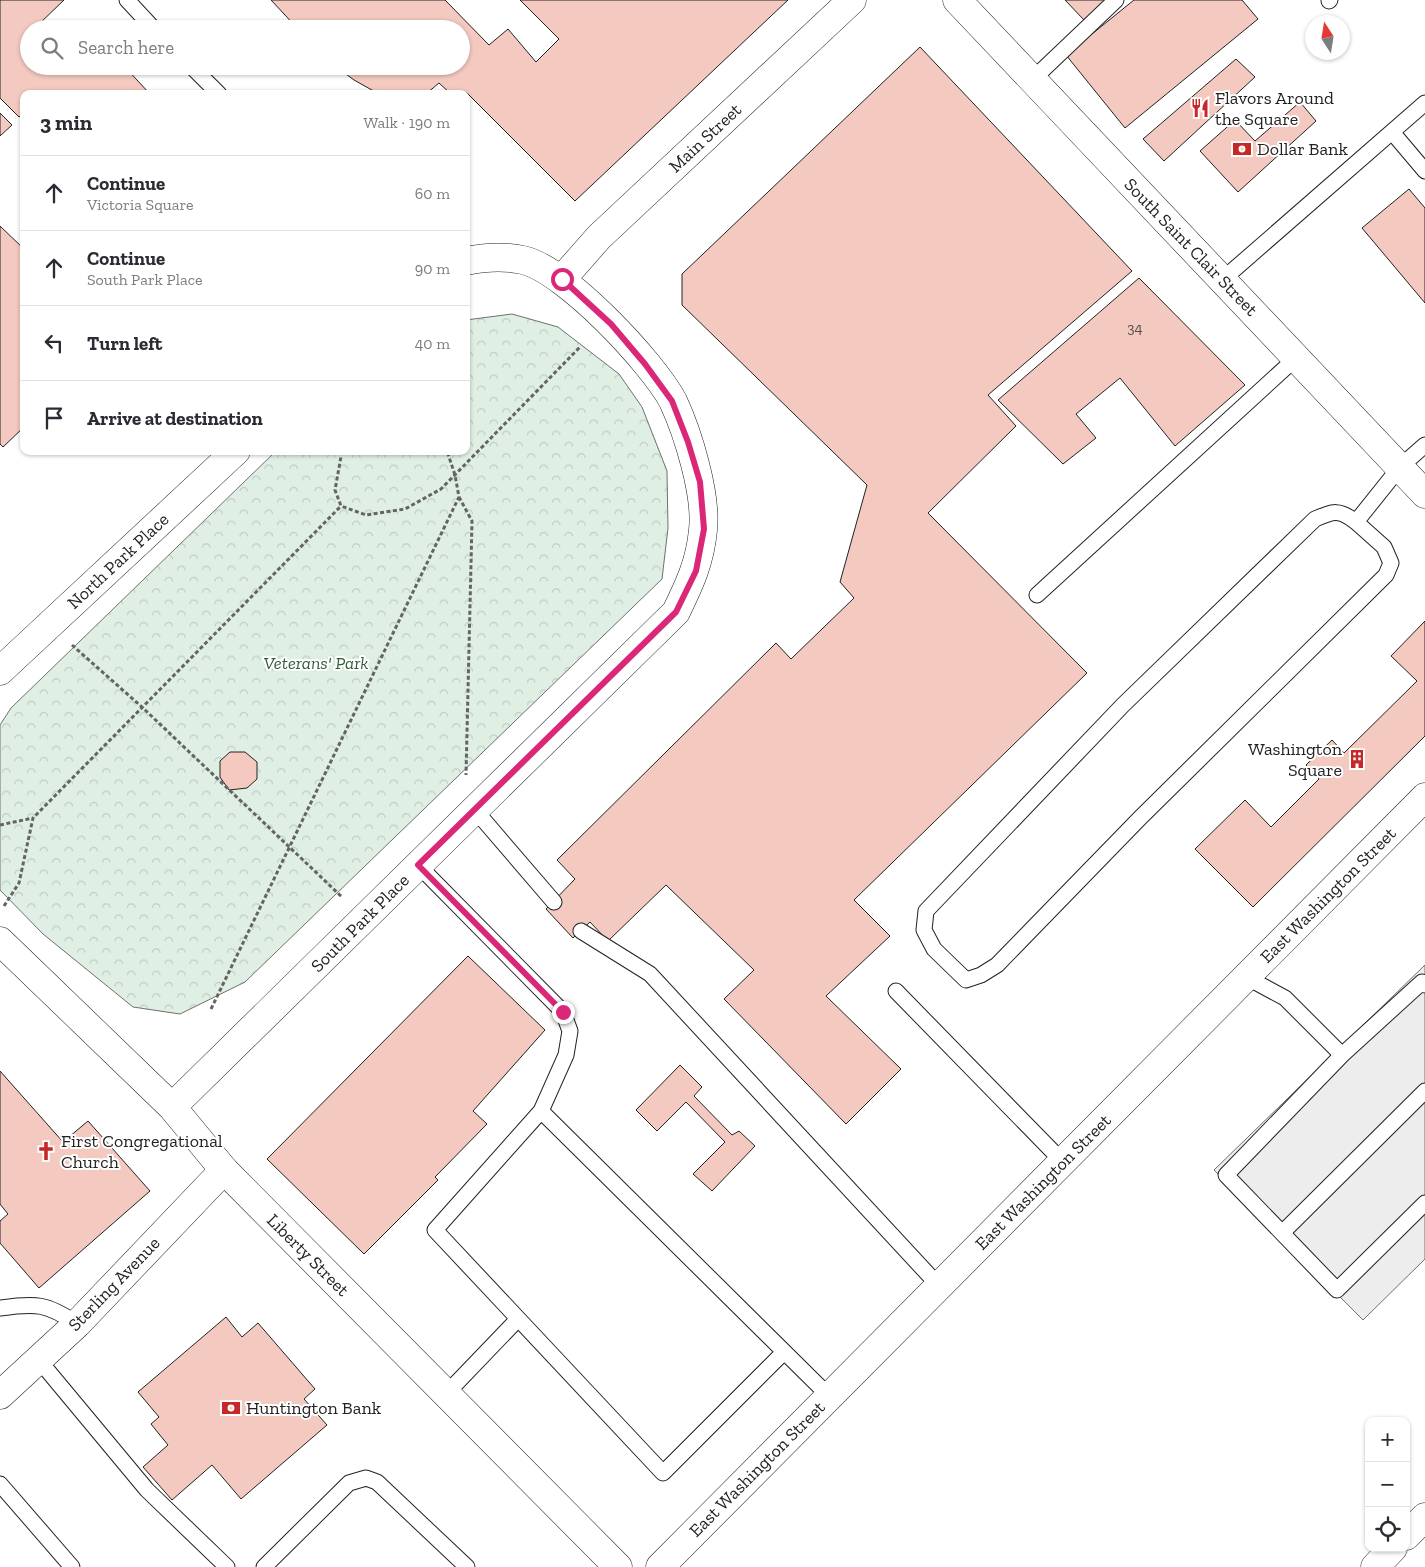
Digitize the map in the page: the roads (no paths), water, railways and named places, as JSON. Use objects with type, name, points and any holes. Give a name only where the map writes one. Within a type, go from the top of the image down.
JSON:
[{"type":"street","name":"Main Street","points":[[562,279],[599,237],[852,0]]},
{"type":"street","name":"South Saint Clair Street","points":[[957,0],[1425,494]]},
{"type":"street","name":"South Park Place","points":[[172,1107],[676,612],[696,571],[704,529],[700,482],[672,401],[645,364],[611,324],[562,279],[524,260],[486,257],[470,259]]},
{"type":"street","name":"North Park Place","points":[[0,671],[232,455]]},
{"type":"street","name":"East Washington Street","points":[[660,1567],[1425,797]]},
{"type":"street","name":"Liberty Street","points":[[0,941],[172,1107],[224,1170],[618,1567]]},
{"type":"street","name":"Sterling Avenue","points":[[0,1395],[77,1324],[224,1170]]},
{"type":"street","points":[[1410,1532],[1425,1517]]},
{"type":"street","points":[[1375,1567],[1390,1552]]},
{"type":"lane","points":[[127,0],[146,20]]},
{"type":"lane","points":[[1032,80],[1116,0]]},
{"type":"lane","points":[[200,75],[215,90]]},
{"type":"lane","points":[[1222,280],[1425,103]]},
{"type":"lane","points":[[1392,132],[1425,172]]},
{"type":"lane","points":[[1037,596],[1296,358]]},
{"type":"lane","points":[[1356,522],[1400,467],[1425,444]]},
{"type":"lane","points":[[1331,512],[1344,513],[1356,522],[1384,547],[1391,563],[1386,575],[1140,818],[997,965],[981,975],[966,980],[934,949],[924,930],[926,912],[1123,705],[1315,519],[1331,512]]},
{"type":"lane","points":[[475,810],[554,902]]},
{"type":"lane","points":[[418,865],[563,1012],[570,1031],[566,1056],[541,1111],[435,1230],[663,1473],[784,1352]]},
{"type":"lane","points":[[581,931],[650,974],[939,1286]]},
{"type":"lane","points":[[1246,977],[1285,998],[1342,1055]]},
{"type":"lane","points":[[1425,985],[1422,982],[1342,1055],[1226,1174],[1337,1290],[1425,1204]]},
{"type":"lane","points":[[896,991],[1063,1162]]},
{"type":"lane","points":[[1282,1233],[1425,1091]]},
{"type":"lane","points":[[541,1111],[829,1396]]},
{"type":"lane","points":[[0,1308],[32,1304],[58,1310],[77,1324]]},
{"type":"lane","points":[[446,1394],[518,1319]]},
{"type":"lane","points":[[38,1359],[147,1490],[227,1567]]},
{"type":"lane","points":[[264,1567],[349,1482],[366,1478],[377,1482],[467,1567]]},
{"type":"lane","points":[[0,1484],[72,1567]]},
{"type":"place","name":"Flavors Around the Square","points":[[1200,108]]},
{"type":"place","name":"Dollar Bank","points":[[1242,149]]},
{"type":"place","name":"Washington Square","points":[[1357,759]]},
{"type":"place","name":"First Congregational Church","points":[[46,1151]]},
{"type":"place","name":"Huntington Bank","points":[[231,1408]]},
{"type":"park label","name":"Veterans' Park","points":[[316,663]]}]
